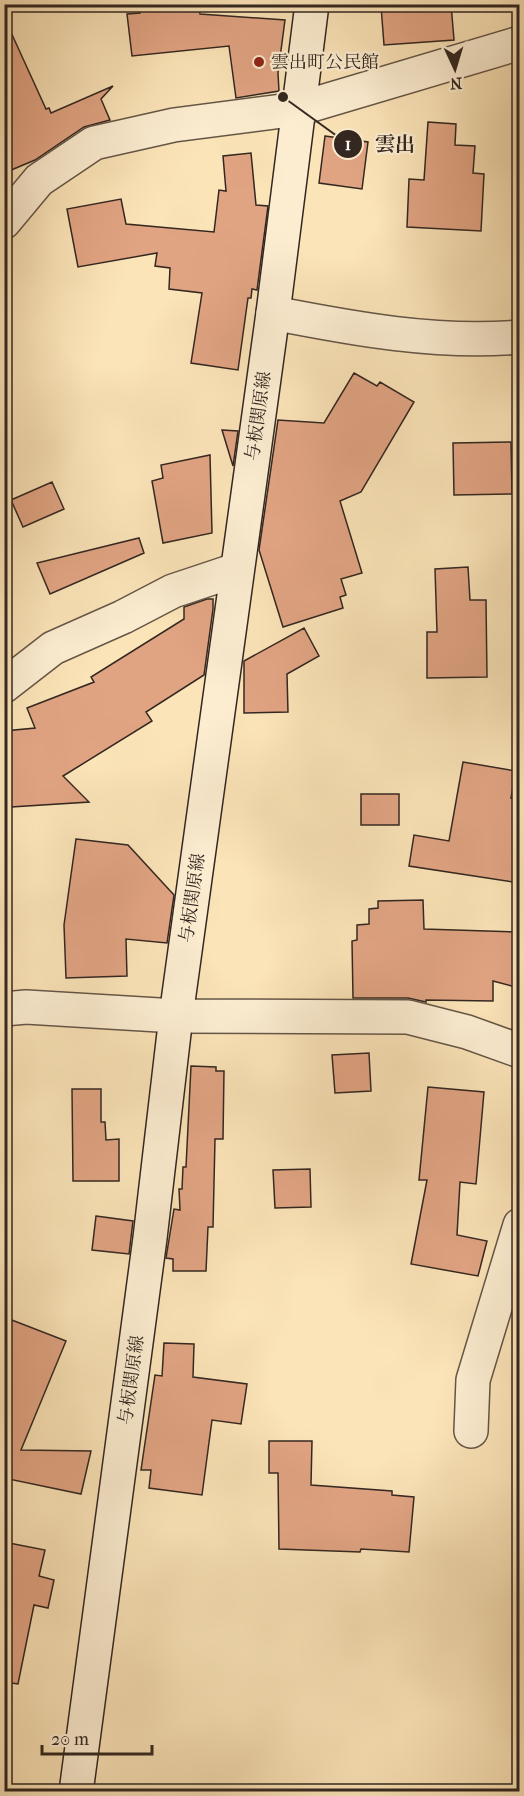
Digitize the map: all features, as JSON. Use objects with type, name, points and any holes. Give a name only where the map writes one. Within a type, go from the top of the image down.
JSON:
[{"type":"street","name":"与板関原線","points":[[76,1791],[148,1250],[176,1016],[273,313],[312,4]]},
{"type":"street","points":[[4,222],[39,180],[94,143],[174,125],[298,109],[519,43]]},
{"type":"street","points":[[273,313],[378,333],[487,340],[519,337]]},
{"type":"street","points":[[4,686],[53,648],[123,617],[173,591],[236,570]]},
{"type":"street","points":[[4,1009],[26,1007],[176,1016],[408,1017],[467,1032],[519,1050]]},
{"type":"street","points":[[471,1431],[473,1380],[519,1225]]},
{"type":"building","points":[[139,4],[199,4],[200,14],[285,20],[278,73],[279,91],[236,98],[229,46],[132,56],[127,14],[140,13]]},
{"type":"building","points":[[451,4],[454,40],[384,45],[381,6]]},
{"type":"building","points":[[4,17],[46,109],[49,108],[51,113],[113,86],[101,99],[110,120],[84,127],[35,160],[4,173]]},
{"type":"building","points":[[428,122],[456,124],[455,145],[475,146],[473,173],[484,174],[481,231],[407,227],[409,179],[424,180]]},
{"type":"building","points":[[325,136],[368,142],[362,189],[319,183]]},
{"type":"building","points":[[251,153],[256,205],[268,206],[257,290],[252,289],[251,298],[248,298],[238,370],[191,363],[202,293],[169,289],[170,268],[155,266],[157,253],[78,267],[67,209],[121,199],[126,224],[214,232],[219,190],[226,191],[223,156]]},
{"type":"building","points":[[354,373],[377,386],[380,382],[414,402],[361,492],[340,501],[362,573],[341,579],[346,595],[340,597],[343,608],[283,627],[259,550],[278,420],[324,423]]},
{"type":"building","points":[[222,430],[238,431],[233,466]]},
{"type":"building","points":[[511,442],[512,494],[454,495],[453,443]]},
{"type":"building","points":[[210,455],[212,533],[163,543],[152,481],[163,478],[161,465]]},
{"type":"building","points":[[52,482],[64,509],[23,527],[11,500]]},
{"type":"building","points":[[139,538],[144,553],[50,594],[37,563]]},
{"type":"building","points":[[468,567],[470,600],[486,600],[487,677],[427,678],[427,632],[437,632],[435,569]]},
{"type":"building","points":[[213,599],[213,609],[204,675],[146,712],[152,721],[63,776],[89,802],[11,807],[4,811],[4,731],[35,728],[27,708],[94,682],[91,677],[184,619],[184,607]]},
{"type":"building","points":[[304,628],[319,656],[287,674],[288,712],[244,713],[244,661]]},
{"type":"building","points":[[463,762],[516,771],[511,798],[519,799],[519,883],[409,866],[414,835],[449,841]]},
{"type":"building","points":[[361,794],[399,794],[399,825],[361,825]]},
{"type":"building","points":[[76,839],[128,845],[174,895],[167,943],[126,939],[127,976],[66,978],[64,925]]},
{"type":"building","points":[[423,900],[424,929],[519,932],[519,988],[493,981],[493,1001],[426,1000],[426,1002],[408,998],[353,998],[352,941],[357,940],[357,925],[369,924],[369,909],[378,908],[378,901]]},
{"type":"building","points":[[369,1053],[371,1091],[335,1093],[332,1055]]},
{"type":"building","points":[[191,1066],[216,1067],[216,1071],[224,1071],[223,1139],[215,1139],[213,1227],[208,1227],[206,1271],[173,1271],[173,1259],[166,1258],[174,1209],[180,1210],[179,1189],[182,1189],[183,1167],[186,1167]]},
{"type":"building","points":[[428,1087],[484,1092],[476,1184],[460,1182],[457,1235],[487,1241],[478,1276],[411,1264],[427,1180],[419,1180]]},
{"type":"building","points":[[72,1089],[101,1089],[101,1122],[105,1122],[106,1140],[119,1139],[119,1181],[73,1181]]},
{"type":"building","points":[[310,1169],[311,1207],[275,1208],[273,1170]]},
{"type":"building","points":[[96,1216],[133,1221],[129,1254],[92,1250]]},
{"type":"building","points":[[4,1317],[66,1341],[21,1450],[91,1451],[81,1494],[9,1479],[4,1488]]},
{"type":"building","points":[[164,1343],[194,1344],[193,1377],[247,1384],[241,1424],[212,1420],[202,1495],[149,1488],[151,1470],[141,1470],[155,1375],[162,1376]]},
{"type":"building","points":[[269,1441],[312,1441],[311,1485],[392,1491],[392,1495],[414,1497],[409,1552],[361,1549],[360,1552],[279,1549],[278,1473],[269,1473]]},
{"type":"building","points":[[4,1542],[45,1550],[39,1576],[54,1580],[48,1608],[34,1605],[18,1684],[4,1682]]},
{"type":"place","name":"雲出町公民館","points":[[259,62]]},
{"type":"place","name":"雲出","points":[[283,97]]}]
